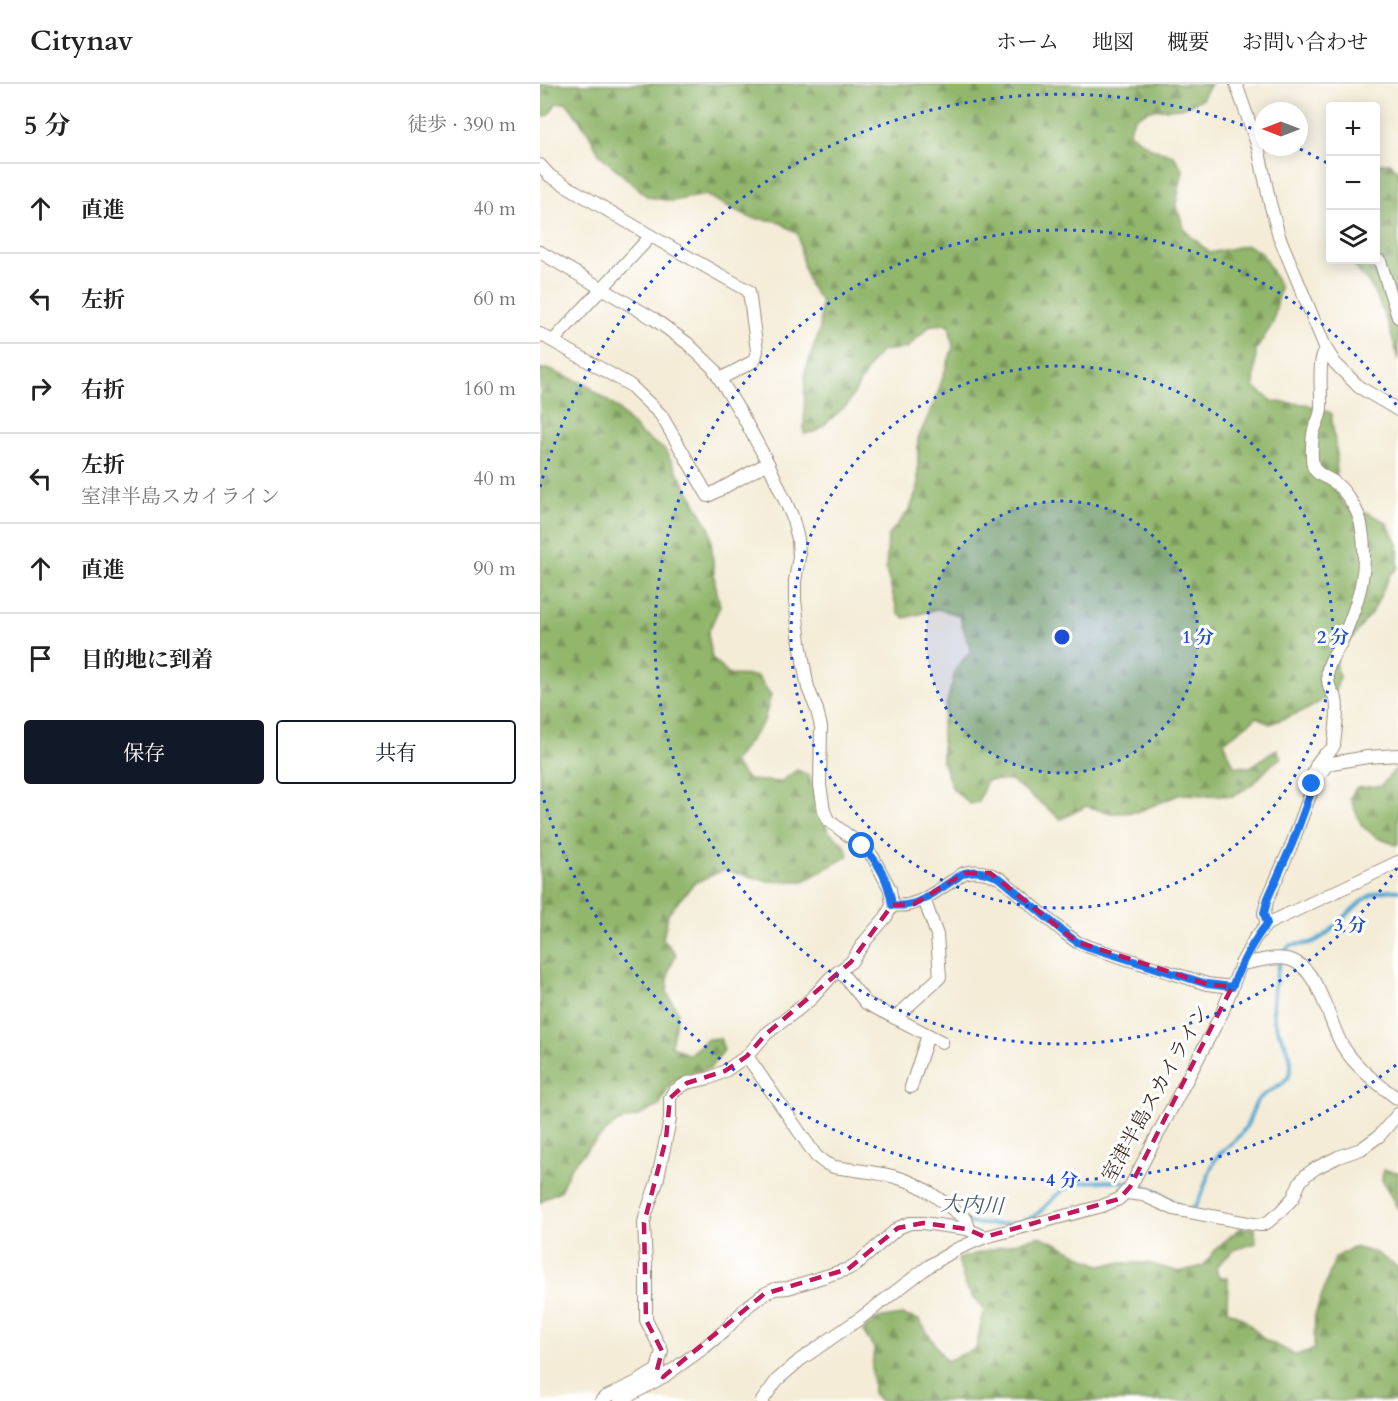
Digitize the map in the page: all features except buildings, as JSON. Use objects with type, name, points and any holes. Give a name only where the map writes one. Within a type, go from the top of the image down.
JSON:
[{"type":"street","points":[[1236,84],[1258,147],[1279,236],[1326,349],[1335,363],[1359,387],[1398,410]]},
{"type":"street","points":[[540,165],[550,176],[749,291],[757,351],[754,361],[720,379]]},
{"type":"street","points":[[553,342],[651,236]]},
{"type":"street","points":[[540,252],[654,319],[687,343],[713,368],[768,463],[792,516],[798,539],[799,557],[795,581],[800,643],[808,688],[821,727],[820,785],[824,811],[828,820],[873,857],[890,889],[892,905],[886,917],[851,962],[831,977],[812,998],[766,1034],[747,1056],[710,1078],[687,1083],[674,1091],[670,1098],[670,1119],[666,1139],[657,1182],[644,1223],[646,1320],[662,1352],[660,1373]]},
{"type":"street","points":[[1380,261],[1398,317]]},
{"type":"street","points":[[540,334],[630,385],[638,392],[661,416],[708,496],[768,463]]},
{"type":"street","points":[[1313,787],[1312,777],[1317,762],[1332,750],[1334,745],[1335,698],[1328,680],[1329,668],[1360,594],[1364,551],[1361,523],[1347,495],[1336,483],[1317,472],[1312,457],[1313,434],[1321,409],[1321,361],[1326,349]]},
{"type":"street","points":[[1267,924],[1264,913],[1268,898],[1292,844],[1313,787],[1323,770],[1332,763],[1398,755]]},
{"type":"street","name":"室津半島スカイライン","points":[[762,1401],[777,1380],[800,1360],[929,1266],[955,1250],[985,1237],[1102,1206],[1119,1199],[1130,1187],[1222,1013],[1241,964],[1255,938],[1267,924],[1398,862]]},
{"type":"street","points":[[892,905],[903,907],[914,904],[965,873],[990,873],[1001,879],[1077,942],[1207,984],[1232,987]]},
{"type":"street","points":[[895,1018],[940,977],[937,934],[924,898]]},
{"type":"street","points":[[1241,964],[1276,958],[1293,961],[1308,972],[1327,1008],[1342,1044],[1357,1063],[1398,1099]]},
{"type":"street","points":[[840,971],[866,1003],[942,1042]]},
{"type":"street","points":[[911,1087],[928,1035]]},
{"type":"street","points":[[747,1056],[816,1156],[825,1163],[834,1167],[898,1177],[910,1182],[928,1192],[985,1237]]},
{"type":"street","points":[[1126,1193],[1143,1195],[1174,1209],[1253,1224],[1268,1222],[1293,1198],[1306,1175],[1338,1157],[1361,1149],[1379,1136],[1398,1114]]},
{"type":"street","points":[[620,1401],[660,1373],[705,1347],[764,1294],[848,1269],[898,1228],[910,1223],[968,1225]]},
{"type":"street","points":[[601,1401],[660,1373]]},
{"type":"highlighted area","points":[[965,873],[990,873],[1077,942],[1207,984],[1232,987],[1130,1187],[1119,1199],[985,1237],[967,1229],[923,1223],[898,1228],[848,1269],[764,1294],[663,1377],[657,1370],[662,1351],[646,1320],[644,1223],[666,1139],[670,1098],[687,1083],[725,1071],[747,1056],[766,1034],[851,962],[892,905],[914,904]]},
{"type":"green space","points":[[540,84],[1211,84],[1202,99],[1182,108],[1149,110],[1134,118],[1129,133],[1151,148],[1173,155],[1183,170],[1176,204],[1185,231],[1210,253],[1247,245],[1262,253],[1280,287],[1273,323],[1256,350],[1254,387],[1274,402],[1306,404],[1331,413],[1337,456],[1335,490],[1346,507],[1368,513],[1386,522],[1398,544],[1398,568],[1390,575],[1374,609],[1351,640],[1338,653],[1336,668],[1340,677],[1334,693],[1308,709],[1270,724],[1257,717],[1224,742],[1234,766],[1250,767],[1277,749],[1281,758],[1253,784],[1233,796],[1181,794],[1137,812],[1111,813],[1086,806],[1061,819],[1012,781],[987,780],[978,802],[970,804],[953,789],[942,761],[942,721],[956,668],[971,651],[959,615],[937,609],[905,618],[898,613],[886,570],[888,536],[910,509],[918,487],[918,439],[935,401],[953,347],[949,324],[931,325],[907,348],[882,351],[872,362],[847,405],[817,431],[804,434],[805,373],[820,329],[821,301],[810,286],[803,264],[798,234],[778,221],[751,218],[705,195],[672,201],[648,197],[600,155],[588,132],[567,103],[556,103],[549,115],[540,118]]},
{"type":"green space","points":[[1390,163],[1398,171],[1398,360],[1378,300],[1369,283],[1354,264],[1380,264],[1380,164]]},
{"type":"green space","points":[[540,369],[547,369],[585,384],[616,407],[641,434],[665,450],[710,529],[715,583],[720,606],[708,633],[712,658],[729,675],[757,676],[771,695],[764,721],[733,763],[748,780],[780,782],[797,770],[809,775],[818,809],[829,832],[845,845],[848,856],[804,881],[766,881],[724,870],[694,883],[668,914],[663,939],[676,954],[669,971],[667,993],[678,1012],[671,1045],[688,1055],[708,1039],[720,1038],[724,1050],[710,1068],[686,1075],[670,1084],[659,1106],[616,1123],[571,1167],[560,1191],[540,1203]]},
{"type":"green space","points":[[1398,769],[1398,844],[1396,845],[1378,838],[1362,826],[1350,798],[1356,788],[1381,786]]},
{"type":"green space","points":[[1383,1170],[1398,1172],[1398,1209],[1382,1180]]},
{"type":"green space","points":[[1240,1228],[1255,1228],[1256,1243],[1234,1250],[1216,1267],[1218,1276],[1228,1278],[1227,1310],[1244,1319],[1265,1340],[1296,1355],[1314,1349],[1315,1315],[1335,1258],[1353,1247],[1376,1253],[1398,1268],[1398,1401],[880,1401],[873,1393],[874,1348],[863,1331],[875,1319],[902,1315],[919,1320],[946,1361],[976,1349],[984,1310],[966,1288],[958,1259],[1039,1236],[1100,1265],[1148,1263],[1179,1272],[1203,1266],[1217,1248]]},
{"type":"waterway","name":"大内川","points":[[1191,1207],[1195,1207],[1215,1160],[1242,1132],[1257,1101],[1287,1079],[1290,1074],[1291,1060],[1273,1012],[1277,974],[1285,950],[1291,945],[1305,944],[1319,939],[1355,907],[1374,894],[1398,891]]},
{"type":"waterway","name":"大内川","points":[[969,1223],[1002,1224],[1026,1220],[1038,1214],[1068,1187],[1093,1182],[1134,1183],[1151,1189],[1178,1204]]},
{"type":"waterway","name":"大内川","points":[[779,1284],[795,1280]]},
{"type":"route","points":[[862,846],[873,857],[884,877],[890,889],[892,905],[903,907],[914,904],[965,873],[990,873],[1001,879],[1077,942],[1207,984],[1232,987],[1255,938],[1267,924],[1264,913],[1268,898],[1292,844],[1313,787],[1312,784]]}]
